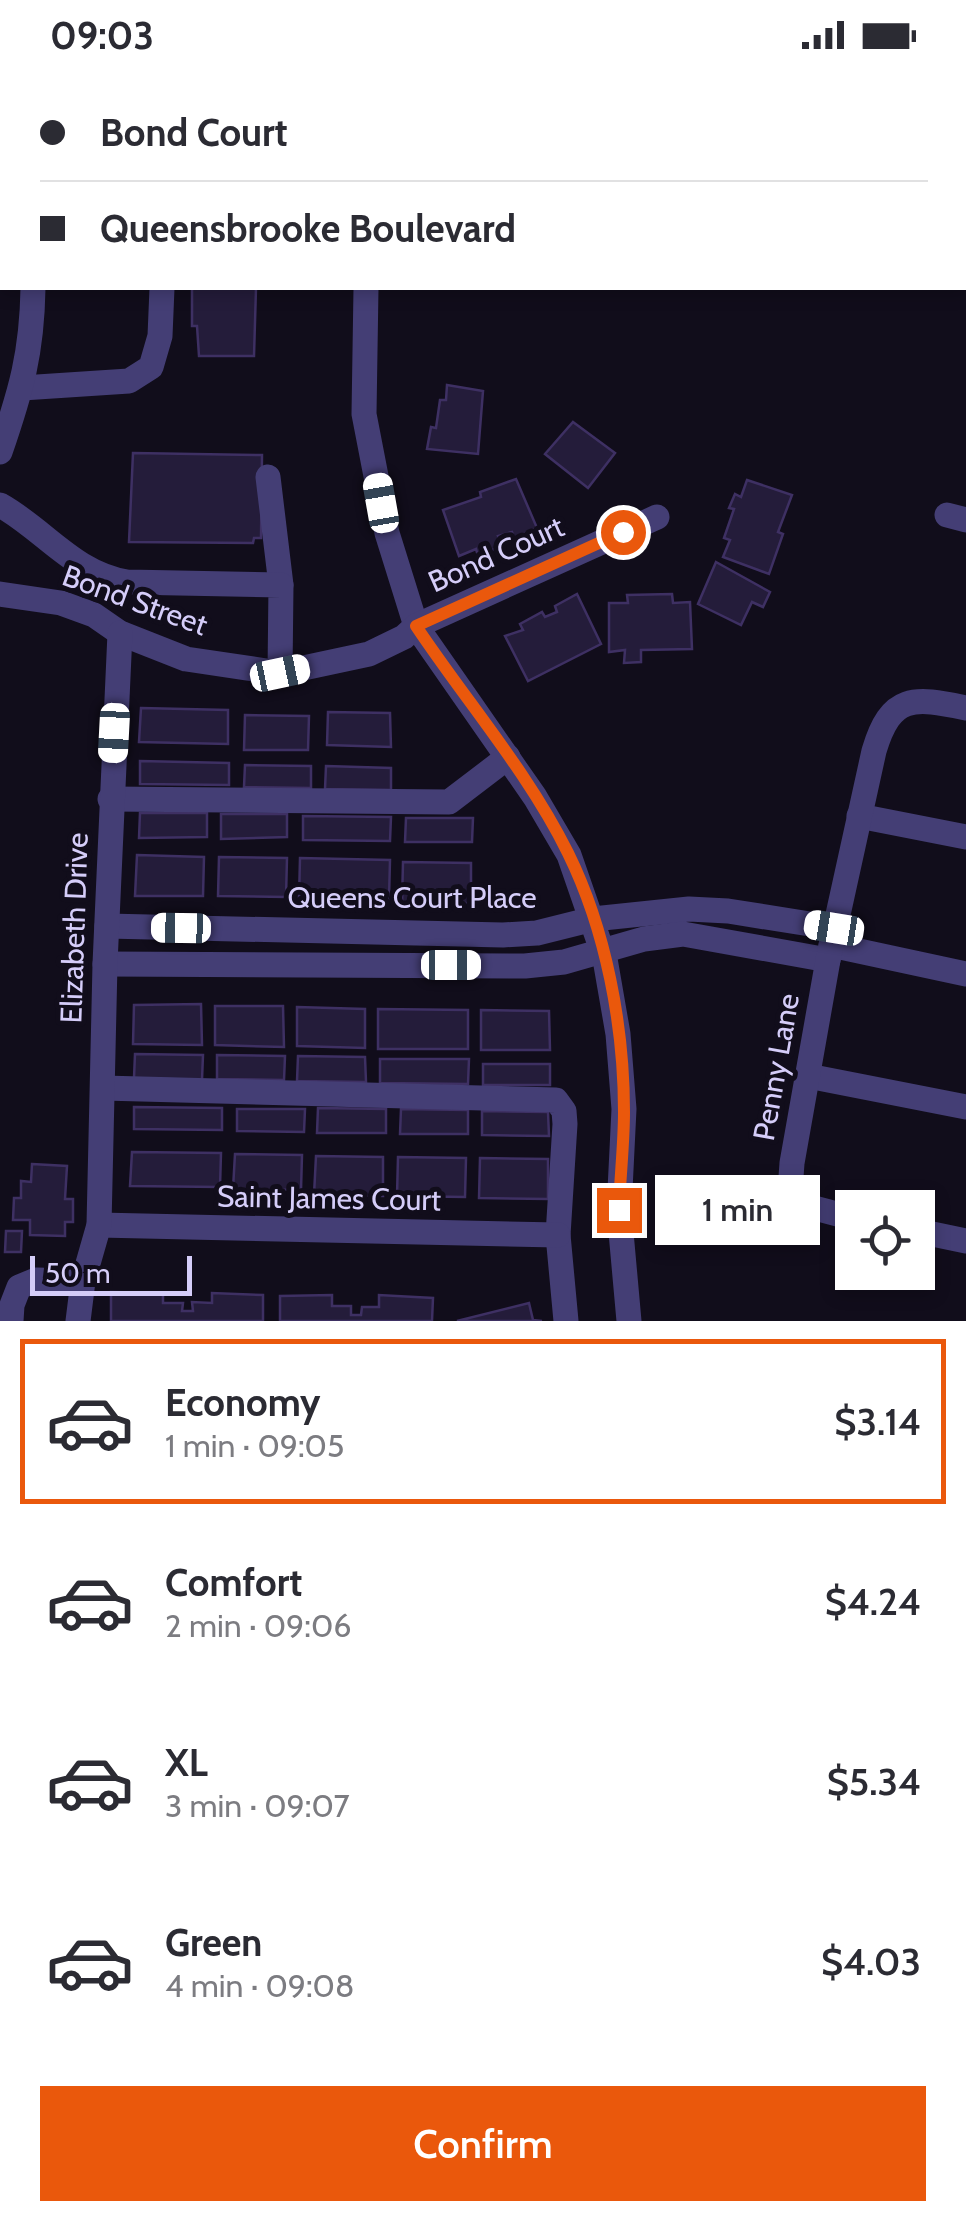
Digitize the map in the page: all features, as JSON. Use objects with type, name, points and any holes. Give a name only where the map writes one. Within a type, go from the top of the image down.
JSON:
[{"type":"street","points":[[0,452],[22,388],[32,341],[33,290]]},
{"type":"street","points":[[22,388],[129,381],[150,368],[160,336],[162,290]]},
{"type":"street","points":[[366,290],[364,414],[386,533],[416,626],[508,756],[569,854],[602,952],[618,1034],[624,1109],[619,1210],[629,1321]]},
{"type":"street","points":[[268,477],[280,585],[280,673]]},
{"type":"street","points":[[0,505],[60,552],[110,579],[280,585]]},
{"type":"street","name":"Bond Court","points":[[416,626],[657,517]]},
{"type":"street","name":"Bond Street","points":[[0,594],[61,603],[94,615],[120,633],[186,659],[280,673],[370,654],[404,637],[416,626]]},
{"type":"street","name":"Elizabeth Drive","points":[[78,1321],[83,1280],[99,1226],[110,800],[120,633]]},
{"type":"street","name":"Penny Lane","points":[[835,1213],[808,1206],[790,1191],[792,1163],[831,944],[882,726],[896,707],[914,700],[966,708]]},
{"type":"street","points":[[110,800],[449,802],[508,756]]},
{"type":"street","points":[[860,816],[966,837]]},
{"type":"street","name":"Queens Court Place","points":[[107,926],[504,936],[536,933],[593,919],[708,910],[831,944]]},
{"type":"street","points":[[105,964],[526,966],[564,962],[644,938],[683,934],[831,944],[966,974]]},
{"type":"street","points":[[808,1076],[966,1107]]},
{"type":"street","points":[[103,1088],[556,1100],[564,1111],[565,1124],[558,1234],[566,1321]]},
{"type":"street","name":"Saint James Court","points":[[99,1226],[558,1234]]},
{"type":"street","points":[[935,1235],[966,1241]]},
{"type":"street","points":[[11,1321],[10,1281],[83,1280]]},
{"type":"building","points":[[192,290],[256,290],[254,356],[199,356],[197,326],[192,326]]},
{"type":"building","points":[[447,385],[483,391],[478,454],[427,449],[431,427],[436,428],[440,400],[446,400]]},
{"type":"building","points":[[573,422],[615,453],[588,488],[545,454]]},
{"type":"building","points":[[133,453],[262,455],[261,538],[254,538],[253,543],[129,542]]},
{"type":"building","points":[[516,479],[537,528],[514,538],[512,532],[498,536],[502,546],[478,556],[476,549],[459,556],[443,510]]},
{"type":"building","points":[[747,480],[792,495],[778,532],[783,534],[769,574],[723,557],[730,540],[724,538],[734,509],[729,508],[735,494],[741,497]]},
{"type":"building","points":[[716,562],[770,592],[763,607],[752,602],[741,625],[698,604]]},
{"type":"building","points":[[577,594],[601,644],[528,681],[505,636],[523,630],[520,624],[542,612],[545,617],[557,612],[555,606]]},
{"type":"building","points":[[672,594],[673,603],[690,602],[692,649],[641,650],[641,662],[624,663],[625,650],[609,652],[609,603],[628,603],[627,595]]},
{"type":"building","points":[[141,708],[228,710],[228,744],[139,742]]},
{"type":"building","points":[[328,712],[390,713],[391,747],[327,745]]},
{"type":"building","points":[[245,715],[309,716],[308,750],[244,750]]},
{"type":"building","points":[[140,761],[229,763],[229,785],[140,784]]},
{"type":"building","points":[[245,765],[311,766],[311,788],[244,787]]},
{"type":"building","points":[[326,766],[391,768],[391,790],[325,789]]},
{"type":"building","points":[[140,813],[207,813],[207,837],[139,838]]},
{"type":"building","points":[[221,814],[287,814],[287,837],[221,839]]},
{"type":"building","points":[[303,816],[391,817],[390,841],[303,840]]},
{"type":"building","points":[[406,818],[473,818],[472,842],[405,842]]},
{"type":"building","points":[[137,855],[204,857],[203,896],[135,896]]},
{"type":"building","points":[[219,857],[287,858],[286,897],[218,896]]},
{"type":"building","points":[[300,858],[390,860],[389,899],[299,899]]},
{"type":"building","points":[[403,862],[471,863],[471,903],[402,903]]},
{"type":"building","points":[[201,1004],[202,1045],[133,1044],[134,1005]]},
{"type":"building","points":[[215,1006],[283,1006],[284,1047],[215,1045]]},
{"type":"building","points":[[297,1007],[365,1009],[365,1048],[297,1046]]},
{"type":"building","points":[[378,1009],[468,1010],[468,1049],[378,1049]]},
{"type":"building","points":[[481,1010],[549,1011],[550,1050],[481,1050]]},
{"type":"building","points":[[135,1054],[203,1055],[202,1080],[134,1078]]},
{"type":"building","points":[[217,1055],[285,1056],[284,1080],[217,1079]]},
{"type":"building","points":[[298,1056],[365,1057],[366,1082],[297,1081]]},
{"type":"building","points":[[380,1059],[469,1059],[468,1084],[380,1083]]},
{"type":"building","points":[[483,1064],[550,1064],[550,1085],[483,1085]]},
{"type":"building","points":[[134,1107],[222,1108],[222,1130],[134,1129]]},
{"type":"building","points":[[318,1108],[386,1109],[386,1133],[317,1133]]},
{"type":"building","points":[[237,1109],[305,1109],[304,1132],[237,1131]]},
{"type":"building","points":[[401,1109],[468,1110],[468,1134],[400,1134]]},
{"type":"building","points":[[482,1111],[548,1112],[549,1136],[482,1135]]},
{"type":"building","points":[[132,1152],[221,1153],[220,1187],[130,1186]]},
{"type":"building","points":[[235,1154],[302,1155],[301,1190],[233,1189]]},
{"type":"building","points":[[316,1156],[383,1157],[383,1196],[314,1195]]},
{"type":"building","points":[[398,1157],[466,1158],[465,1197],[397,1196]]},
{"type":"building","points":[[480,1158],[548,1159],[548,1199],[479,1198]]},
{"type":"building","points":[[32,1164],[67,1166],[65,1199],[73,1199],[73,1222],[65,1222],[65,1236],[30,1235],[30,1220],[13,1220],[14,1198],[21,1198],[21,1181],[31,1182]]},
{"type":"building","points":[[6,1231],[22,1231],[21,1252],[5,1252]]},
{"type":"building","points":[[111,1292],[163,1293],[163,1303],[183,1303],[182,1311],[193,1311],[192,1302],[212,1303],[212,1293],[263,1295],[263,1321],[111,1321]]},
{"type":"building","points":[[332,1295],[332,1306],[351,1306],[351,1315],[361,1315],[362,1307],[379,1307],[379,1295],[433,1298],[432,1321],[280,1321],[280,1296]]},
{"type":"building","points":[[529,1303],[533,1320],[542,1321],[457,1321]]},
{"type":"route","points":[[619,1210],[624,1109],[618,1034],[605,959],[593,919],[569,854],[535,796],[416,626],[623,532]]}]
